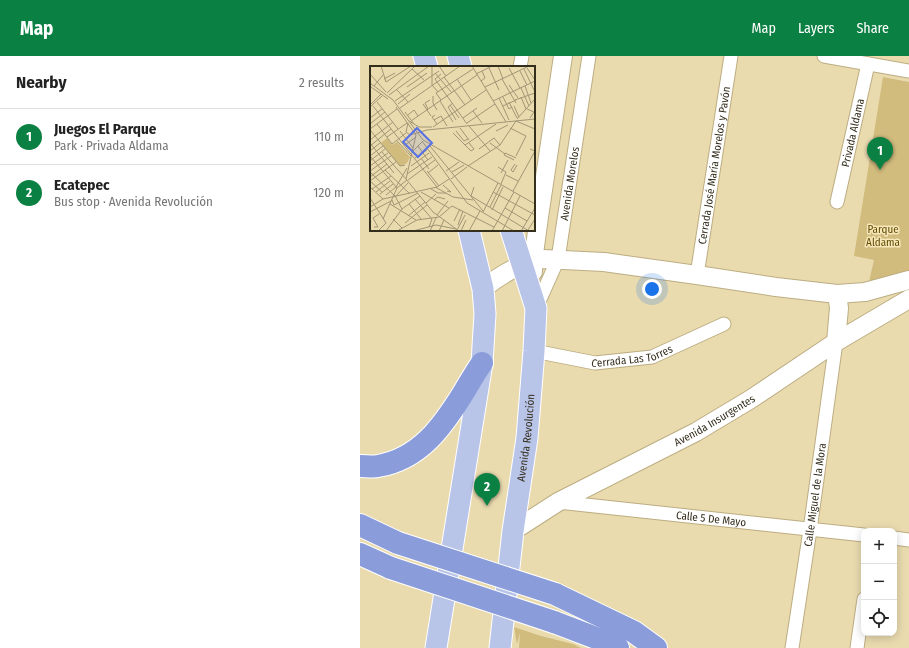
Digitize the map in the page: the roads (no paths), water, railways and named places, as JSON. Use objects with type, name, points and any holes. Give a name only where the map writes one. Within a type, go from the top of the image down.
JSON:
[{"type":"highway","points":[[360,466],[377,466],[393,463],[415,452],[434,436],[482,363]]},
{"type":"highway","points":[[360,525],[398,543],[555,594],[634,632],[656,648]]},
{"type":"highway","points":[[360,554],[391,568],[554,622],[612,644],[618,648]]},
{"type":"main road","points":[[424,56],[427,66]]},
{"type":"main road","points":[[458,56],[461,66]]},
{"type":"main road","points":[[535,223],[564,56]]},
{"type":"main road","points":[[436,648],[482,363],[484,314],[483,289],[469,231]]},
{"type":"main road","name":"Avenida Revolución","points":[[500,648],[513,531],[527,438],[534,351],[534,301],[528,263],[512,231]]},
{"type":"main road","points":[[528,263],[534,231]]},
{"type":"main road","points":[[483,289],[497,278],[528,263],[543,259],[604,262],[776,287],[837,294],[865,292],[909,280]]},
{"type":"main road","points":[[836,342],[839,308],[837,294]]},
{"type":"main road","name":"Avenida Insurgentes","points":[[513,531],[558,502],[696,432],[751,399],[836,342],[906,302]]},
{"type":"street","points":[[520,66],[522,56]]},
{"type":"street","name":"Avenida Morelos","points":[[534,301],[558,259],[589,56]]},
{"type":"street","name":"Cerrada José María Morelos y Pavón","points":[[697,275],[731,56]]},
{"type":"street","points":[[824,56],[909,71]]},
{"type":"street","name":"Privada Aldama","points":[[837,202],[868,64]]},
{"type":"street","name":"Cerrada Las Torres","points":[[534,351],[595,363],[652,357],[724,324]]},
{"type":"street","name":"Calle Miguel de la Mora","points":[[792,648],[836,342]]},
{"type":"street","name":"Calle 5 De Mayo","points":[[558,502],[861,535]]},
{"type":"street","points":[[897,538],[909,540]]},
{"type":"street","points":[[857,648],[864,600]]},
{"type":"place","name":"Juegos El Parque","points":[[880,170]]},
{"type":"place","name":"Ecatepec","points":[[487,506]]},
{"type":"park label","name":"Parque Aldama","points":[[883,235]]}]
